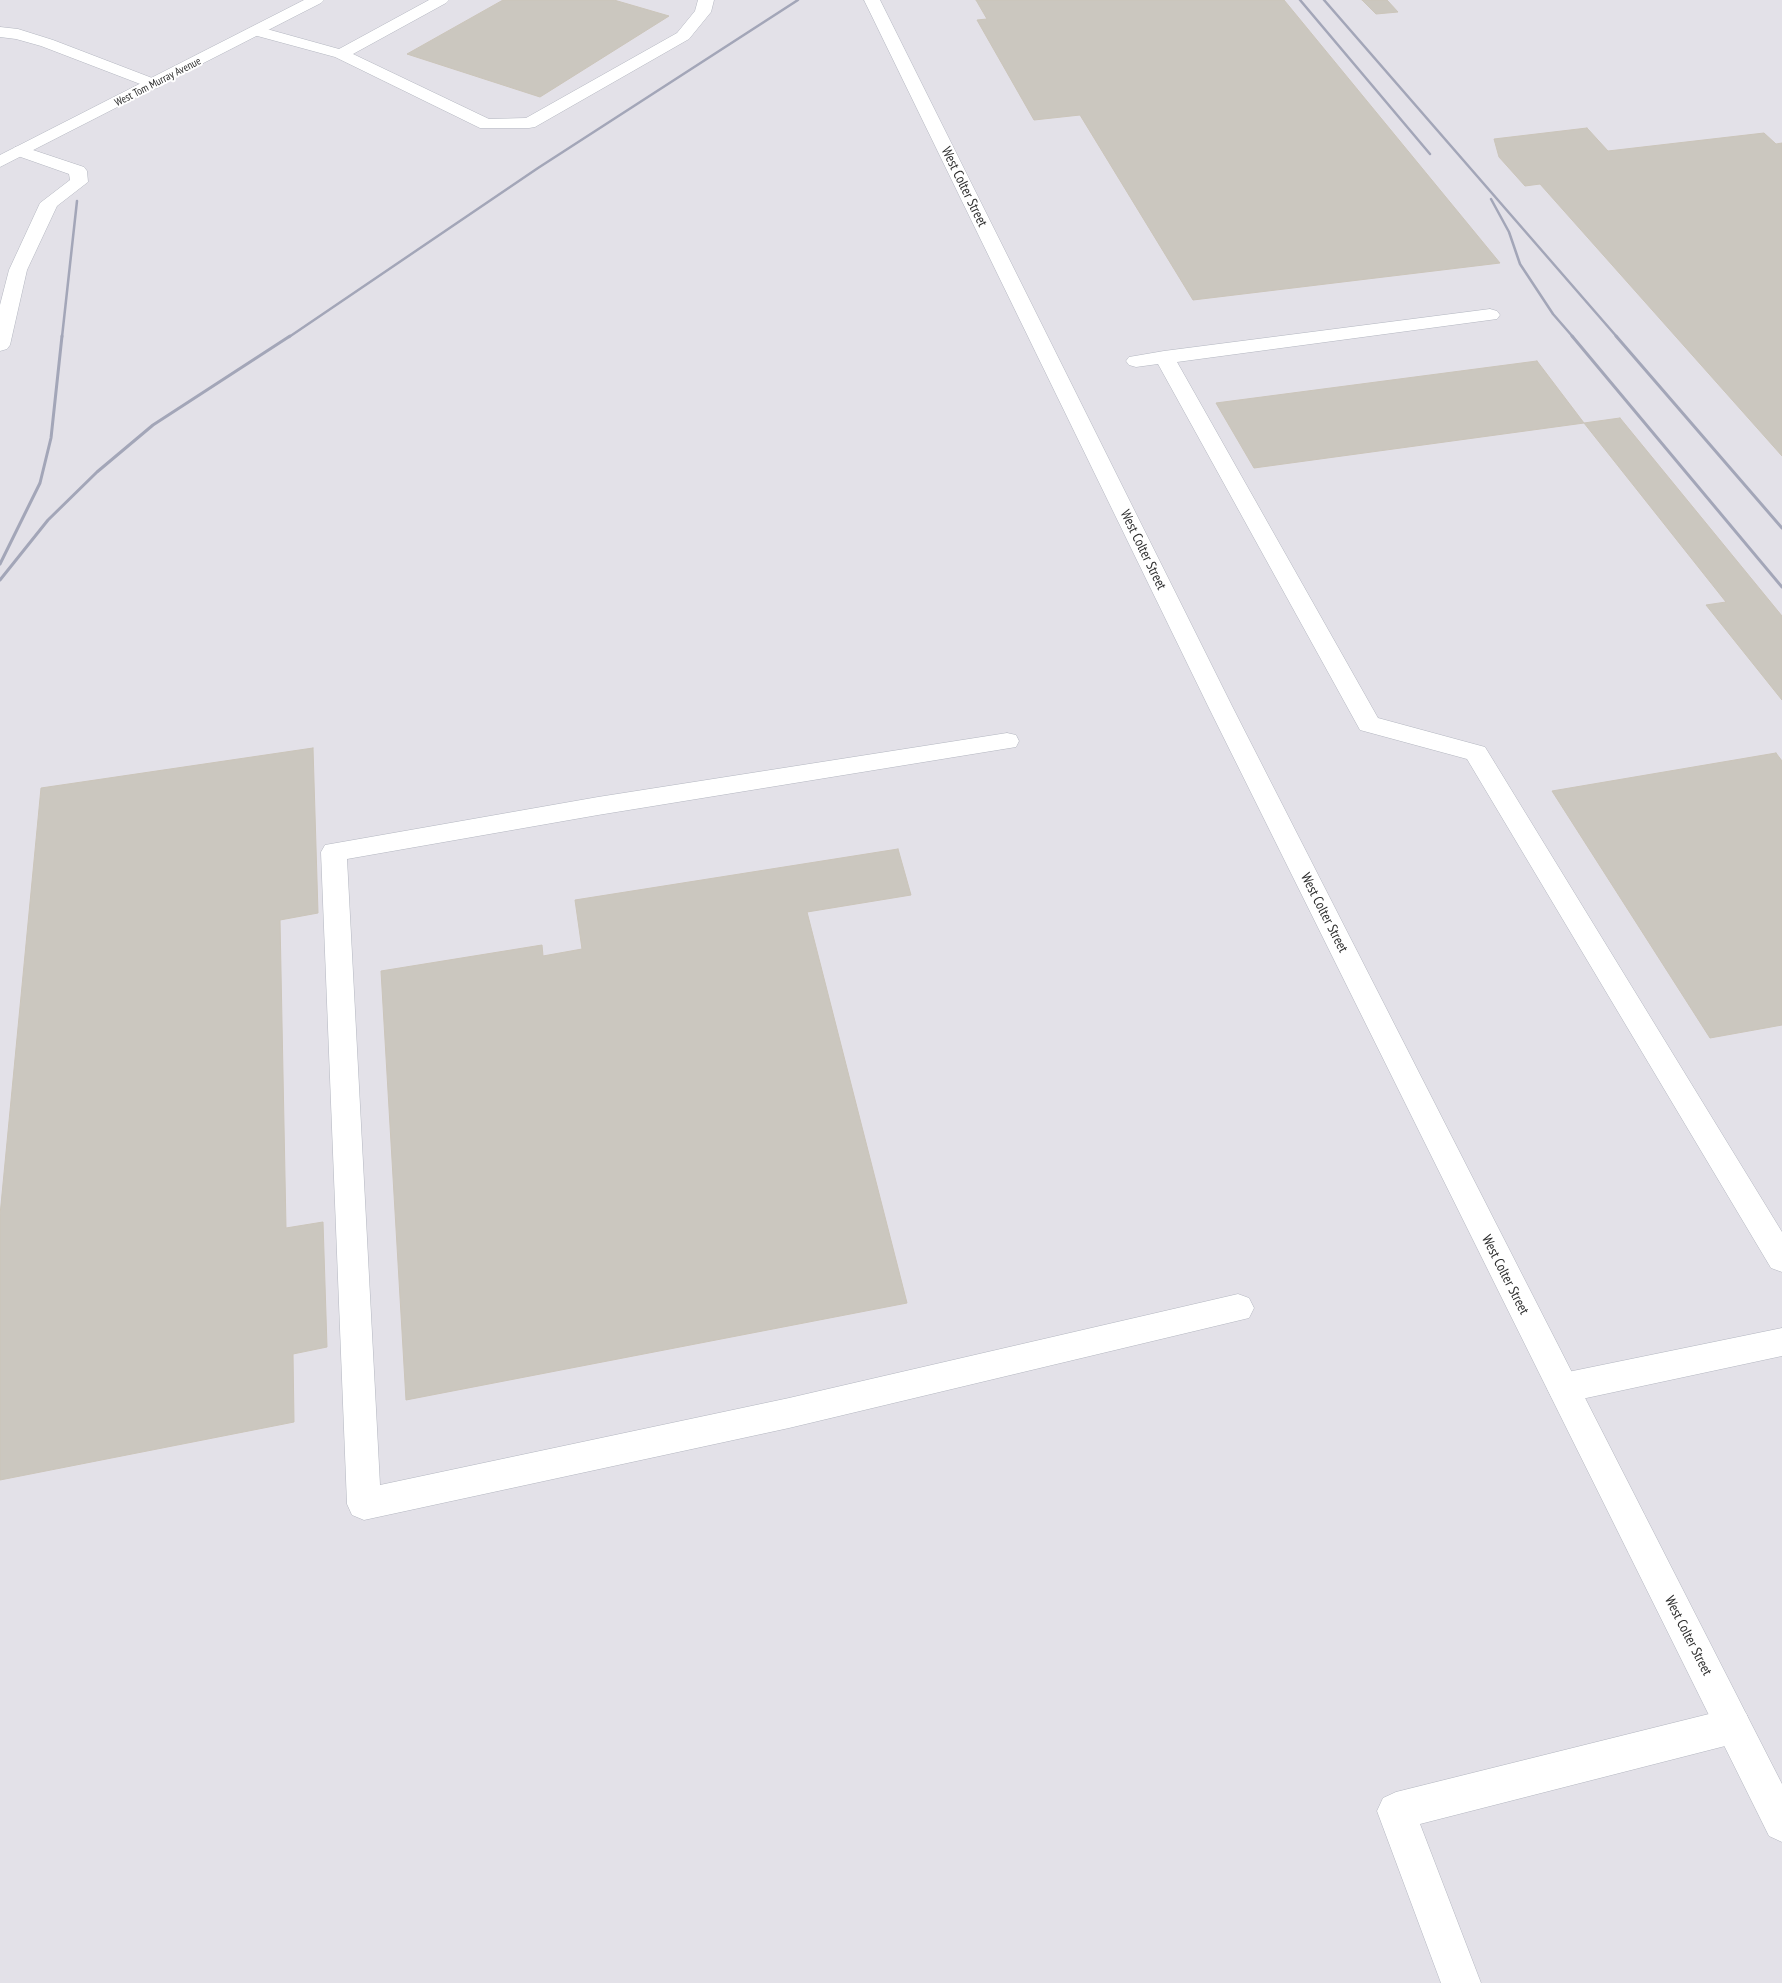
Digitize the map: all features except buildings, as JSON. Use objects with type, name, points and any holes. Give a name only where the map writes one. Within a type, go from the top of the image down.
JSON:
[{"type":"street","name":"West Tom Murray Avenue","points":[[0,162],[316,0]]},
{"type":"street","points":[[341,54],[441,0]]},
{"type":"street","points":[[256,31],[341,54],[486,124],[529,122],[683,36],[703,12],[706,0]]},
{"type":"street","name":"West Colter Street","points":[[872,0],[1224,715],[1782,1823]]},
{"type":"street","points":[[0,32],[18,34],[47,43],[154,84]]},
{"type":"street","points":[[0,345],[18,270],[49,203],[80,182],[78,171],[21,151]]},
{"type":"street","points":[[1136,361],[1490,315]]},
{"type":"street","points":[[1164,357],[1369,724],[1476,753],[1782,1260]]},
{"type":"street","points":[[1007,740],[598,806],[334,852],[364,1504],[789,1413],[1238,1308]]},
{"type":"street","points":[[1563,1388],[1782,1342]]},
{"type":"street","points":[[1461,1983],[1396,1811],[1734,1726]]},
{"type":"shaded area","points":[[0,0],[1782,0],[1782,1983],[0,1983]]},
{"type":"railway","points":[[289,337],[538,168],[798,0]]},
{"type":"railway","points":[[1300,0],[1430,154]]},
{"type":"railway","points":[[1324,0],[1617,337]]},
{"type":"railway","points":[[1491,199],[1509,232],[1520,264],[1553,314],[1573,337]]},
{"type":"railway","points":[[62,337],[77,201]]},
{"type":"railway","points":[[0,564],[40,483],[51,438],[62,336]]},
{"type":"railway","points":[[0,580],[48,520],[97,472],[153,425],[290,336]]},
{"type":"railway","points":[[1572,336],[1782,587]]},
{"type":"railway","points":[[1616,336],[1782,528]]}]
